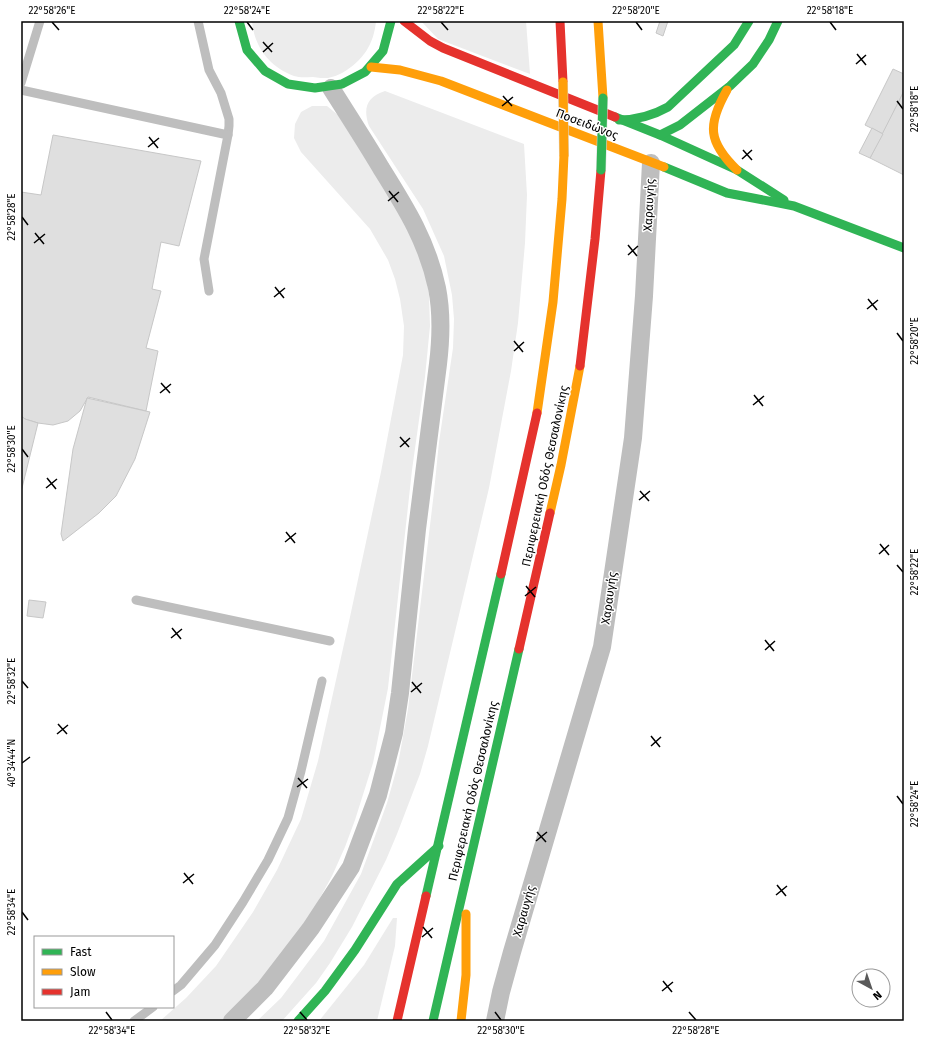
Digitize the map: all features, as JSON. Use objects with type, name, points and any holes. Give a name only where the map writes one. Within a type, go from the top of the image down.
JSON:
[{"type":"main road","points":[[240,21],[241,32],[248,51],[257,64],[274,78],[296,88],[314,90],[331,88],[352,81],[371,67],[385,48],[391,21]]},
{"type":"main road","name":"Ποσειδώνος","points":[[404,21],[430,41],[443,48],[619,120],[659,139],[737,170],[794,206]]},
{"type":"main road","name":"Περιφερειακή Οδός Θεσσαλονίκης","points":[[397,1021],[439,846],[538,408],[555,287],[562,199],[564,155],[560,21]]},
{"type":"main road","name":"Περιφερειακή Οδός Θεσσαλονίκης","points":[[433,1021],[562,465],[583,342],[595,239],[601,170],[603,98],[598,21]]},
{"type":"main road","points":[[619,120],[644,118],[658,114],[668,107],[734,44],[748,21]]},
{"type":"main road","points":[[659,139],[680,125],[730,86],[753,64],[770,40],[778,21]]},
{"type":"main road","name":"Ποσειδώνος","points":[[371,67],[400,70],[441,81],[652,159],[727,193],[794,206],[904,248]]},
{"type":"main road","points":[[730,86],[721,100],[716,113],[713,129],[714,140],[721,154],[737,170]]},
{"type":"main road","points":[[659,139],[668,107]]},
{"type":"main road","points":[[298,1021],[325,991],[351,956],[396,884],[439,846]]},
{"type":"main road","points":[[462,1021],[466,975],[465,878]]},
{"type":"street","points":[[232,1021],[265,988],[311,928],[351,866],[378,795],[394,733],[400,693],[418,529],[438,371],[440,344],[439,305],[437,290],[426,252],[416,227],[403,203],[331,88]]},
{"type":"street","name":"Χαραυγής","points":[[495,1021],[512,952],[602,647],[632,438],[644,296],[652,159]]},
{"type":"lane","points":[[21,83],[40,21]]},
{"type":"lane","points":[[198,21],[209,70],[221,93],[230,126],[204,260],[209,291]]},
{"type":"lane","points":[[21,90],[228,135]]},
{"type":"lane","points":[[136,600],[330,641]]},
{"type":"lane","points":[[174,990],[181,985],[215,945],[268,860],[288,818],[322,680]]},
{"type":"lane","points":[[134,1021],[152,1008]]},
{"type":"shaded area","points":[[252,21],[376,21],[370,44],[356,63],[335,76],[319,78],[296,77],[278,67],[265,55],[260,47],[253,30]]},
{"type":"shaded area","points":[[421,21],[526,21],[530,74],[438,39]]},
{"type":"shaded area","points":[[385,91],[524,144],[527,195],[525,243],[518,323],[511,371],[489,488],[428,746],[420,774],[386,860],[352,927],[330,963],[316,983],[282,1021],[257,1021],[281,998],[324,941],[361,874],[387,803],[398,764],[408,709],[439,442],[453,348],[454,319],[452,295],[444,256],[423,209],[369,126],[367,120],[366,109],[370,100]]},
{"type":"shaded area","points":[[312,106],[327,106],[338,115],[389,193],[423,260],[429,295],[430,326],[425,377],[412,470],[388,688],[373,763],[345,847],[332,876],[316,905],[285,952],[245,1000],[223,1021],[160,1021],[186,998],[216,966],[253,912],[277,870],[301,819],[318,761],[350,617],[381,472],[403,355],[404,326],[400,299],[388,260],[370,229],[301,152],[294,138],[295,124],[301,112]]},
{"type":"shaded area","points":[[393,918],[397,918],[395,946],[377,1021],[319,1021],[364,965]]},
{"type":"building","points":[[660,21],[668,21],[663,36],[656,33]]},
{"type":"building","points":[[893,69],[904,74],[904,91],[883,134],[865,125]]},
{"type":"building","points":[[904,91],[904,175],[870,158]]},
{"type":"building","points":[[872,128],[883,134],[870,158],[859,153]]},
{"type":"building","points":[[53,135],[201,161],[179,246],[161,242],[152,289],[161,291],[146,348],[158,351],[146,411],[88,397],[80,411],[68,421],[53,425],[38,423],[25,419],[21,416],[21,192],[41,195]]},
{"type":"building","points":[[87,398],[150,412],[135,459],[116,496],[99,513],[63,541],[61,534],[73,449]]},
{"type":"building","points":[[21,416],[25,419],[38,423],[21,492]]},
{"type":"building","points":[[29,600],[46,602],[43,618],[27,616]]},
{"type":"traffic: fast","points":[[239,21],[247,50],[265,71],[288,84],[315,88],[342,84],[365,72],[383,51],[391,21]]},
{"type":"traffic: fast","points":[[619,120],[644,117],[668,107],[734,45],[749,21]]},
{"type":"traffic: fast","points":[[660,135],[680,125],[730,86],[753,64],[769,40],[778,21]]},
{"type":"traffic: fast","points":[[601,170],[603,98]]},
{"type":"traffic: fast","points":[[615,117],[660,135],[737,170],[784,200]]},
{"type":"traffic: fast","points":[[664,167],[727,193],[794,206],[904,248]]},
{"type":"traffic: fast","points":[[426,896],[501,574]]},
{"type":"traffic: fast","points":[[433,1021],[519,649]]},
{"type":"traffic: fast","points":[[298,1021],[325,991],[355,950],[397,884],[439,846]]},
{"type":"traffic: slow","points":[[598,21],[603,98]]},
{"type":"traffic: slow","points":[[371,67],[400,70],[441,81],[664,167]]},
{"type":"traffic: slow","points":[[563,82],[564,155]]},
{"type":"traffic: slow","points":[[727,90],[716,113],[714,133],[720,151],[737,170]]},
{"type":"traffic: slow","points":[[537,413],[553,302],[562,199],[564,155]]},
{"type":"traffic: slow","points":[[550,513],[580,366]]},
{"type":"traffic: slow","points":[[461,1021],[466,975],[466,914]]},
{"type":"traffic: jam","points":[[404,21],[430,41],[443,48],[615,117]]},
{"type":"traffic: jam","points":[[560,21],[563,82]]},
{"type":"traffic: jam","points":[[580,366],[595,239],[601,170]]},
{"type":"traffic: jam","points":[[501,574],[537,413]]},
{"type":"traffic: jam","points":[[519,649],[550,513]]},
{"type":"traffic: jam","points":[[397,1021],[426,896]]}]
